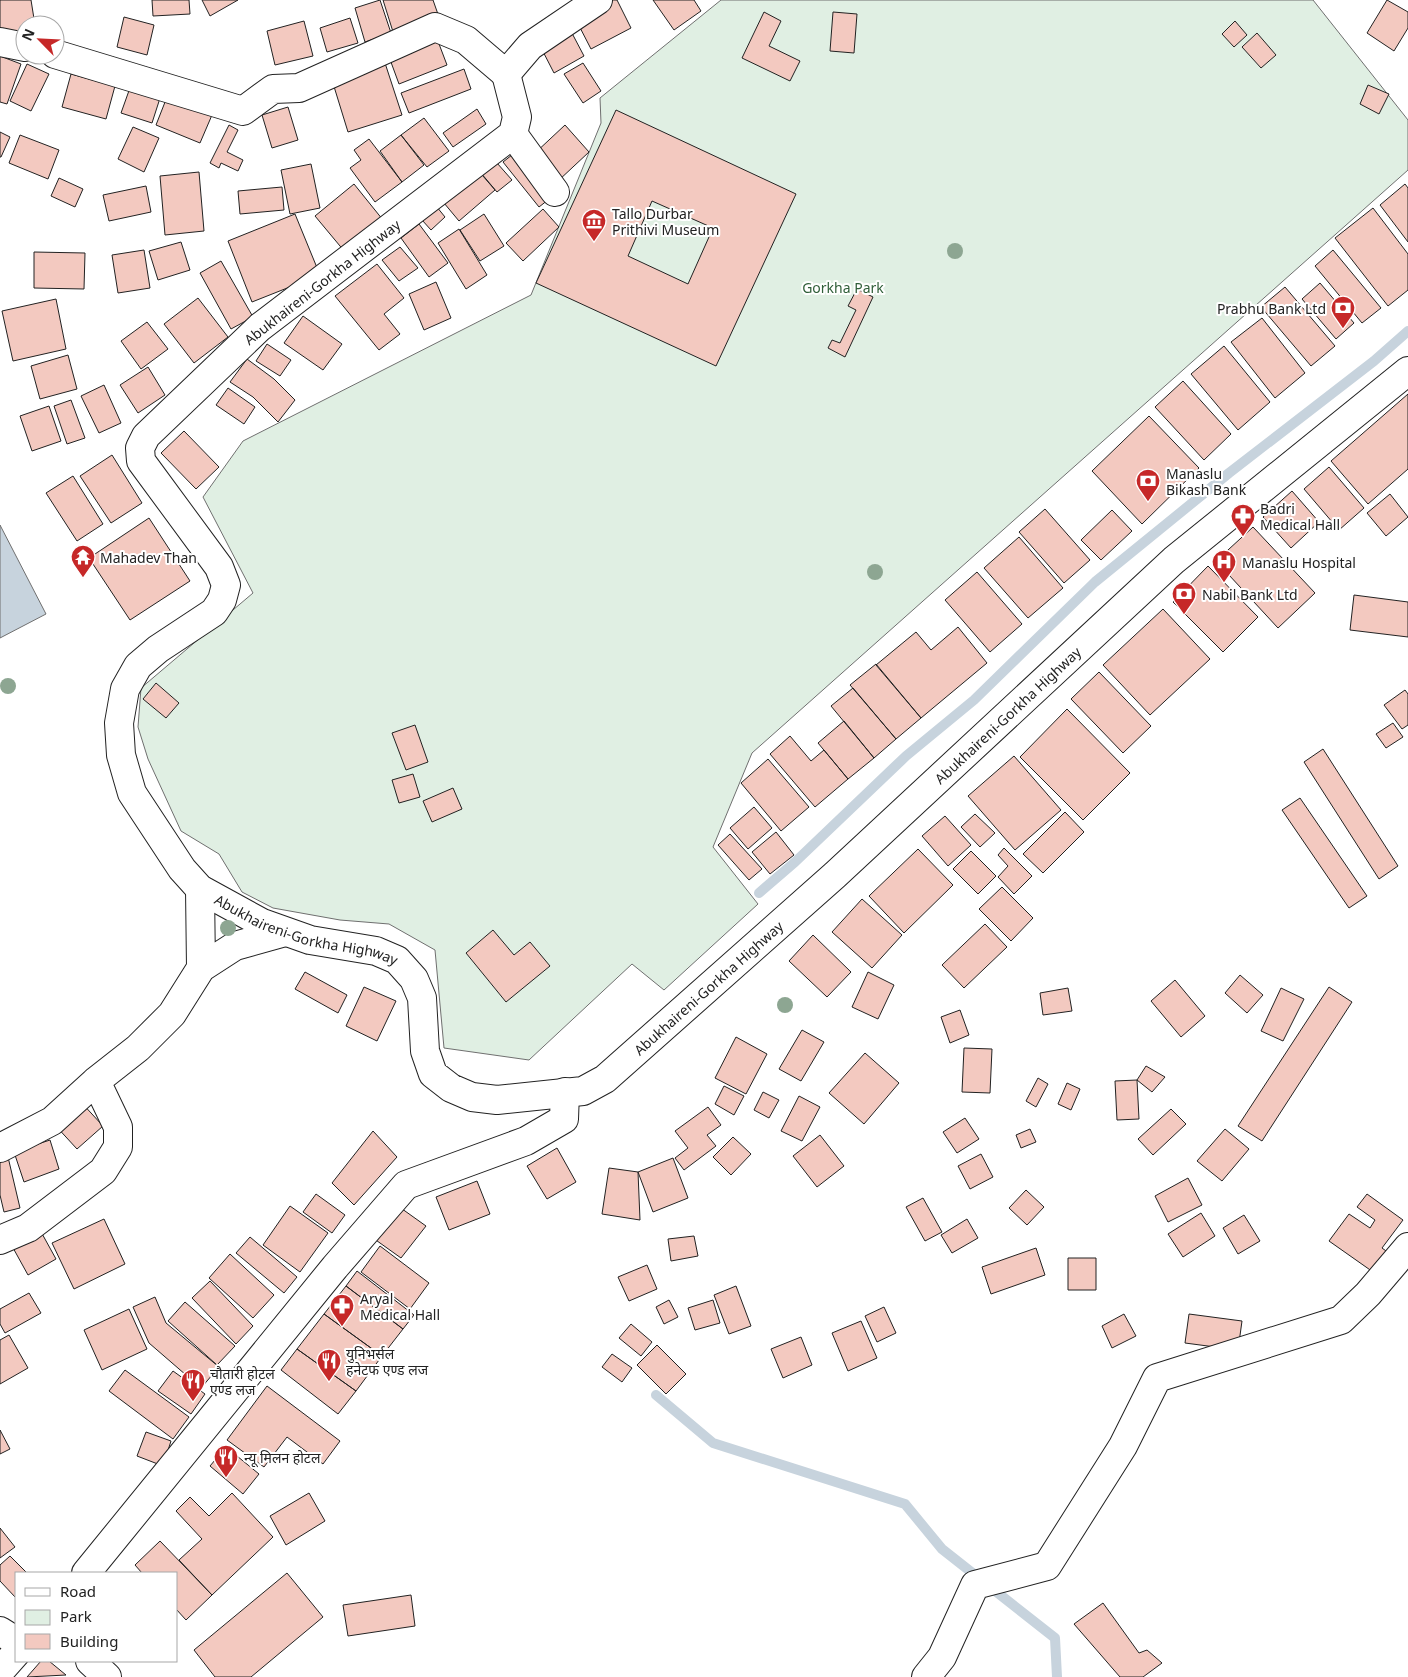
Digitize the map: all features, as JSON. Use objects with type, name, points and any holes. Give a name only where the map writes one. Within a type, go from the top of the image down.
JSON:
[{"type":"street","points":[[506,74],[530,46],[598,0]]},
{"type":"street","points":[[65,57],[243,111],[273,89],[300,88],[435,27],[466,40],[506,74],[517,117],[513,134],[555,192]]},
{"type":"street","points":[[0,42],[15,45]]},
{"type":"street","name":"Abukhaireni-Gorkha Highway","points":[[513,134],[260,327],[146,436],[140,448],[141,461],[219,567],[226,585],[222,600],[214,612],[158,649],[138,666],[124,689],[119,723],[121,755],[132,793],[182,869],[200,889],[262,923],[285,932],[310,940],[376,951],[397,960],[414,979],[422,998],[425,1051],[433,1074],[451,1088],[472,1097],[497,1100],[583,1091],[605,1079],[835,875],[1174,560],[1408,371]]},
{"type":"street","points":[[200,889],[201,968]]},
{"type":"street","points":[[0,1148],[52,1121],[96,1081],[138,1048],[172,1014],[201,968],[235,946],[285,932]]},
{"type":"street","points":[[0,1240],[28,1228],[103,1171],[118,1147],[118,1127],[96,1081]]},
{"type":"street","points":[[87,1572],[335,1267],[406,1185],[526,1141],[564,1119],[565,1092]]},
{"type":"street","points":[[926,1677],[942,1657],[975,1585],[1047,1566],[1123,1446],[1157,1378],[1340,1320],[1368,1294],[1408,1247]]},
{"type":"street","points":[[0,1631],[15,1640]]},
{"type":"street","points":[[0,1671],[15,1654]]},
{"type":"street","points":[[91,1662],[107,1677]]},
{"type":"green space","name":"Gorkha Park","points":[[721,0],[1313,0],[1408,120],[1408,170],[752,753],[713,847],[758,904],[664,990],[632,964],[529,1060],[444,1048],[435,950],[389,924],[340,920],[273,908],[242,892],[219,854],[181,831],[148,759],[138,727],[141,688],[253,593],[203,497],[243,441],[531,295],[601,123],[600,98]]},
{"type":"shaded area","points":[[0,525],[46,614],[0,638]]},
{"type":"building","points":[[0,0],[31,0],[33,15],[15,15],[15,37],[0,35]]},
{"type":"building","points":[[152,0],[189,0],[190,14],[153,16]]},
{"type":"building","points":[[202,0],[238,0],[210,16]]},
{"type":"building","points":[[380,0],[391,33],[365,42],[355,8]]},
{"type":"building","points":[[383,0],[433,0],[440,20],[394,35]]},
{"type":"building","points":[[606,0],[617,0],[631,28],[591,49],[574,16]]},
{"type":"building","points":[[653,0],[694,0],[701,11],[674,30]]},
{"type":"building","points":[[1387,0],[1408,12],[1408,28],[1394,51],[1367,33]]},
{"type":"building","points":[[764,12],[781,21],[769,46],[800,61],[790,81],[742,58]]},
{"type":"building","points":[[833,12],[857,14],[854,53],[830,51]]},
{"type":"building","points":[[124,17],[154,25],[147,55],[117,47]]},
{"type":"building","points":[[350,18],[358,43],[327,52],[320,28]]},
{"type":"building","points":[[564,18],[584,56],[554,73],[534,34]]},
{"type":"building","points":[[304,21],[313,56],[275,65],[267,31]]},
{"type":"building","points":[[1235,21],[1247,35],[1234,47],[1222,34]]},
{"type":"building","points":[[1257,33],[1276,55],[1261,68],[1242,47]]},
{"type":"building","points":[[436,36],[447,65],[399,84],[388,54]]},
{"type":"building","points":[[0,56],[15,62],[15,65],[21,65],[7,104],[0,102]]},
{"type":"building","points":[[385,63],[402,115],[348,132],[332,80]]},
{"type":"building","points":[[583,63],[601,91],[583,103],[564,74]]},
{"type":"building","points":[[27,65],[49,74],[31,111],[10,101]]},
{"type":"building","points":[[464,69],[471,89],[409,113],[401,93]]},
{"type":"building","points":[[71,74],[115,86],[106,119],[62,107]]},
{"type":"building","points":[[131,85],[161,95],[152,123],[121,113]]},
{"type":"building","points":[[1368,85],[1389,94],[1379,114],[1360,104]]},
{"type":"building","points":[[167,97],[212,115],[200,143],[156,125]]},
{"type":"building","points":[[288,107],[298,140],[272,148],[262,115]]},
{"type":"building","points":[[477,109],[486,124],[453,147],[443,133]]},
{"type":"building","name":"Tallo Durbar Prithivi Museum","points":[[616,110],[796,194],[716,366],[536,283]],"holes":[[[652,201],[713,228],[688,284],[628,256]]]},
{"type":"building","points":[[424,118],[449,151],[427,167],[401,135]]},
{"type":"building","points":[[229,125],[238,130],[227,152],[243,160],[238,171],[221,163],[219,168],[210,163]]},
{"type":"building","points":[[565,125],[589,152],[558,181],[534,154]]},
{"type":"building","points":[[133,127],[159,138],[144,172],[118,159]]},
{"type":"building","points":[[0,132],[10,137],[1,157],[0,157]]},
{"type":"building","points":[[20,135],[59,150],[48,179],[9,163]]},
{"type":"building","points":[[401,135],[424,165],[402,182],[380,151]]},
{"type":"building","points":[[369,139],[402,182],[375,202],[350,168],[361,160],[354,150]]},
{"type":"building","points":[[517,151],[553,196],[539,207],[503,162]]},
{"type":"building","points":[[470,160],[497,163],[512,180],[497,192]]},
{"type":"building","points":[[470,161],[495,190],[459,221],[434,191]]},
{"type":"building","points":[[311,164],[320,208],[290,214],[281,170]]},
{"type":"building","points":[[199,172],[204,231],[165,235],[160,176]]},
{"type":"building","points":[[59,178],[83,189],[75,207],[51,196]]},
{"type":"building","points":[[354,184],[383,220],[345,252],[315,216]]},
{"type":"building","points":[[1405,184],[1408,188],[1408,242],[1380,205]]},
{"type":"building","points":[[146,186],[151,212],[109,221],[103,195]]},
{"type":"building","points":[[282,187],[284,210],[240,214],[238,191]]},
{"type":"building","points":[[428,196],[445,217],[431,230],[413,210]]},
{"type":"building","points":[[1373,208],[1408,254],[1408,290],[1388,306],[1335,238]]},
{"type":"building","points":[[543,209],[559,227],[523,261],[506,243]]},
{"type":"building","points":[[295,214],[320,275],[252,302],[228,241]]},
{"type":"building","points":[[484,214],[504,246],[480,261],[460,230]]},
{"type":"building","points":[[419,224],[448,263],[429,277],[401,238]]},
{"type":"building","points":[[459,229],[487,275],[466,289],[438,243]]},
{"type":"building","points":[[181,242],[190,270],[158,280],[149,251]]},
{"type":"building","points":[[400,247],[418,268],[399,281],[382,260]]},
{"type":"building","points":[[144,250],[150,288],[118,293],[112,255]]},
{"type":"building","points":[[1333,250],[1381,308],[1362,323],[1315,266]]},
{"type":"building","points":[[34,252],[85,253],[84,289],[34,288]]},
{"type":"building","points":[[221,261],[253,317],[231,329],[200,273]]},
{"type":"building","points":[[377,264],[404,298],[384,314],[400,334],[379,350],[335,296]]},
{"type":"building","points":[[436,282],[451,318],[424,330],[409,294]]},
{"type":"building","points":[[1320,283],[1354,323],[1336,339],[1302,299]]},
{"type":"building","points":[[1285,287],[1335,346],[1311,366],[1261,307]]},
{"type":"building","points":[[857,289],[873,297],[845,357],[828,348],[832,340],[840,343],[856,310],[848,306]]},
{"type":"building","points":[[198,298],[228,337],[194,363],[164,324]]},
{"type":"building","points":[[56,299],[66,349],[13,361],[2,311]]},
{"type":"building","points":[[303,316],[342,344],[323,370],[284,343]]},
{"type":"building","points":[[1262,318],[1305,373],[1275,398],[1231,342]]},
{"type":"building","points":[[147,322],[168,349],[141,369],[121,341]]},
{"type":"building","points":[[267,344],[291,360],[280,376],[256,361]]},
{"type":"building","points":[[1224,346],[1270,402],[1238,430],[1191,374]]},
{"type":"building","points":[[68,355],[77,389],[40,399],[31,366]]},
{"type":"building","points":[[247,359],[274,379],[295,400],[278,422],[253,397],[230,382]]},
{"type":"building","points":[[148,367],[165,395],[138,413],[120,385]]},
{"type":"building","points":[[1183,381],[1231,434],[1204,460],[1155,407]]},
{"type":"building","points":[[104,385],[121,423],[99,433],[81,396]]},
{"type":"building","points":[[228,388],[255,407],[244,424],[216,405]]},
{"type":"building","points":[[1408,394],[1408,469],[1368,504],[1331,461]]},
{"type":"building","points":[[71,400],[85,438],[67,444],[54,406]]},
{"type":"building","points":[[49,406],[61,441],[32,451],[20,416]]},
{"type":"building","points":[[1149,416],[1199,468],[1142,524],[1092,471]]},
{"type":"building","points":[[184,431],[219,467],[196,489],[161,453]]},
{"type":"building","points":[[112,455],[142,503],[111,523],[80,476]]},
{"type":"building","points":[[1329,467],[1364,508],[1339,530],[1304,489]]},
{"type":"building","points":[[73,476],[103,524],[77,541],[46,493]]},
{"type":"building","points":[[1292,491],[1319,522],[1291,548],[1263,517]]},
{"type":"building","points":[[1390,494],[1408,517],[1386,536],[1367,513]]},
{"type":"building","points":[[1045,509],[1090,560],[1064,583],[1019,532]]},
{"type":"building","points":[[1112,510],[1132,531],[1101,560],[1081,540]]},
{"type":"building","points":[[149,518],[190,581],[130,620],[89,558]]},
{"type":"building","points":[[1253,527],[1315,593],[1278,628],[1216,561]]},
{"type":"building","points":[[1019,537],[1063,588],[1028,618],[984,568]]},
{"type":"building","points":[[1208,566],[1258,617],[1223,652],[1173,602]]},
{"type":"building","points":[[977,572],[1022,624],[990,652],[945,600]]},
{"type":"building","points":[[1354,595],[1408,602],[1408,637],[1350,630]]},
{"type":"building","points":[[1163,609],[1210,659],[1150,715],[1103,665]]},
{"type":"building","points":[[958,627],[987,663],[921,718],[876,665],[916,632],[931,650]]},
{"type":"building","points":[[876,664],[921,718],[896,739],[850,685]]},
{"type":"building","points":[[1099,672],[1151,726],[1123,753],[1071,699]]},
{"type":"building","points":[[156,683],[179,703],[166,718],[143,699]]},
{"type":"building","points":[[853,688],[896,739],[874,758],[831,706]]},
{"type":"building","points":[[1405,690],[1408,694],[1408,725],[1402,729],[1384,705]]},
{"type":"building","points":[[1067,709],[1130,773],[1083,820],[1020,757]]},
{"type":"building","points":[[844,721],[874,758],[848,779],[818,743]]},
{"type":"building","points":[[1393,723],[1403,737],[1386,748],[1376,734]]},
{"type":"building","points":[[415,725],[428,762],[406,770],[392,733]]},
{"type":"building","points":[[790,736],[811,761],[824,750],[848,779],[815,807],[770,754]]},
{"type":"building","points":[[1323,749],[1398,866],[1379,879],[1304,762]]},
{"type":"building","points":[[1014,756],[1061,810],[1015,850],[968,796]]},
{"type":"building","points":[[768,759],[809,807],[781,831],[741,783]]},
{"type":"building","points":[[413,774],[420,797],[399,803],[392,780]]},
{"type":"building","points":[[453,788],[462,809],[432,822],[423,801]]},
{"type":"building","points":[[1300,798],[1367,896],[1349,908],[1282,810]]},
{"type":"building","points":[[754,807],[772,828],[748,849],[730,828]]},
{"type":"building","points":[[1065,812],[1084,832],[1043,873],[1023,854]]},
{"type":"building","points":[[975,814],[995,833],[980,847],[961,827]]},
{"type":"building","points":[[945,816],[971,845],[948,866],[922,836]]},
{"type":"building","points":[[776,832],[794,855],[770,874],[752,852]]},
{"type":"building","points":[[730,834],[762,869],[749,880],[718,845]]},
{"type":"building","points":[[1004,848],[1032,876],[1014,894],[998,877],[1008,866],[998,855]]},
{"type":"building","points":[[918,849],[953,885],[904,933],[869,896]]},
{"type":"building","points":[[971,851],[996,876],[978,894],[953,869]]},
{"type":"building","points":[[1002,887],[1033,918],[1011,941],[979,909]]},
{"type":"building","points":[[862,899],[902,935],[872,968],[832,932]]},
{"type":"building","points":[[985,924],[1007,947],[964,988],[942,965]]},
{"type":"building","points":[[493,930],[514,955],[530,942],[550,966],[506,1002],[466,953]]},
{"type":"building","points":[[813,935],[851,972],[827,997],[789,961]]},
{"type":"building","points":[[305,972],[347,995],[338,1013],[295,989]]},
{"type":"building","points":[[868,972],[894,985],[878,1019],[852,1007]]},
{"type":"building","points":[[1240,975],[1263,995],[1247,1013],[1225,993]]},
{"type":"building","points":[[1175,980],[1205,1016],[1181,1037],[1151,1001]]},
{"type":"building","points":[[364,987],[396,1001],[377,1041],[346,1026]]},
{"type":"building","points":[[1329,987],[1352,1002],[1262,1141],[1238,1126]]},
{"type":"building","points":[[1068,988],[1072,1011],[1043,1015],[1040,993]]},
{"type":"building","points":[[1281,988],[1304,999],[1283,1041],[1261,1031]]},
{"type":"building","points":[[960,1010],[969,1035],[950,1043],[941,1017]]},
{"type":"building","points":[[802,1030],[824,1042],[801,1081],[779,1069]]},
{"type":"building","points":[[736,1037],[767,1054],[746,1094],[715,1078]]},
{"type":"building","points":[[964,1048],[992,1049],[990,1093],[962,1092]]},
{"type":"building","points":[[865,1053],[899,1083],[864,1124],[829,1093]]},
{"type":"building","points":[[1146,1066],[1165,1077],[1152,1092],[1137,1080]]},
{"type":"building","points":[[1038,1078],[1048,1084],[1036,1107],[1026,1101]]},
{"type":"building","points":[[1137,1080],[1139,1119],[1117,1120],[1115,1081]]},
{"type":"building","points":[[1067,1083],[1080,1089],[1071,1110],[1058,1104]]},
{"type":"building","points":[[724,1086],[744,1096],[734,1115],[715,1104]]},
{"type":"building","points":[[763,1092],[779,1100],[769,1118],[754,1110]]},
{"type":"building","points":[[799,1096],[820,1107],[802,1141],[781,1131]]},
{"type":"building","points":[[80,1101],[103,1126],[77,1149],[54,1124]]},
{"type":"building","points":[[708,1107],[721,1125],[707,1135],[716,1146],[684,1170],[675,1158],[688,1148],[675,1131]]},
{"type":"building","points":[[1171,1109],[1186,1124],[1153,1155],[1138,1139]]},
{"type":"building","points":[[965,1118],[979,1139],[957,1153],[943,1132]]},
{"type":"building","points":[[1030,1129],[1036,1142],[1021,1148],[1016,1135]]},
{"type":"building","points":[[1225,1129],[1249,1149],[1222,1181],[1197,1161]]},
{"type":"building","points":[[373,1131],[397,1157],[354,1205],[332,1183]]},
{"type":"building","points":[[820,1135],[844,1166],[817,1187],[793,1156]]},
{"type":"building","points":[[733,1137],[751,1154],[731,1175],[713,1157]]},
{"type":"building","points":[[50,1140],[59,1169],[24,1182],[14,1152]]},
{"type":"building","points":[[557,1148],[576,1182],[547,1199],[527,1166]]},
{"type":"building","points":[[981,1154],[993,1177],[970,1189],[958,1166]]},
{"type":"building","points":[[8,1157],[20,1208],[4,1212],[0,1195],[0,1159]]},
{"type":"building","points":[[673,1158],[688,1198],[653,1212],[638,1172]]},
{"type":"building","points":[[609,1168],[638,1172],[640,1220],[602,1214]]},
{"type":"building","points":[[1188,1178],[1202,1205],[1168,1222],[1155,1196]]},
{"type":"building","points":[[477,1181],[490,1214],[449,1230],[436,1197]]},
{"type":"building","points":[[1026,1190],[1044,1207],[1027,1225],[1009,1208]]},
{"type":"building","points":[[316,1194],[345,1215],[332,1233],[303,1212]]},
{"type":"building","points":[[1367,1194],[1403,1220],[1382,1248],[1397,1259],[1383,1279],[1329,1241],[1349,1214],[1370,1228],[1375,1220],[1357,1207]]},
{"type":"building","points":[[923,1198],[942,1232],[925,1241],[906,1207]]},
{"type":"building","points":[[290,1206],[328,1233],[300,1272],[263,1245]]},
{"type":"building","points":[[398,1206],[426,1226],[401,1258],[373,1238]]},
{"type":"building","points":[[1201,1213],[1215,1236],[1183,1257],[1168,1234]]},
{"type":"building","points":[[1244,1215],[1260,1241],[1238,1254],[1223,1228]]},
{"type":"building","points":[[104,1219],[125,1264],[74,1289],[52,1243]]},
{"type":"building","points":[[967,1219],[978,1238],[952,1253],[941,1235]]},
{"type":"building","points":[[40,1230],[56,1259],[28,1275],[12,1246]]},
{"type":"building","points":[[694,1236],[698,1256],[671,1261],[668,1239]]},
{"type":"building","points":[[250,1237],[297,1277],[284,1293],[236,1253]]},
{"type":"building","points":[[380,1246],[429,1283],[410,1309],[361,1272]]},
{"type":"building","points":[[1036,1248],[1045,1275],[991,1294],[982,1267]]},
{"type":"building","points":[[230,1254],[274,1295],[253,1318],[209,1278]]},
{"type":"building","points":[[1068,1258],[1096,1258],[1096,1290],[1068,1290]]},
{"type":"building","points":[[647,1265],[657,1289],[629,1301],[618,1277]]},
{"type":"building","points":[[357,1271],[414,1315],[403,1329],[346,1286]]},
{"type":"building","points":[[210,1281],[253,1326],[236,1344],[192,1298]]},
{"type":"building","points":[[346,1286],[403,1329],[382,1356],[324,1314]]},
{"type":"building","points":[[736,1286],[751,1326],[729,1334],[714,1295]]},
{"type":"building","points":[[29,1293],[41,1313],[5,1333],[0,1324],[0,1309]]},
{"type":"building","points":[[155,1297],[166,1323],[219,1367],[201,1388],[149,1343],[133,1307]]},
{"type":"building","points":[[669,1300],[678,1317],[664,1324],[656,1307]]},
{"type":"building","points":[[713,1300],[720,1323],[695,1330],[688,1308]]},
{"type":"building","points":[[185,1302],[235,1346],[217,1365],[168,1321]]},
{"type":"building","points":[[884,1307],[896,1333],[877,1342],[865,1316]]},
{"type":"building","points":[[129,1309],[147,1349],[102,1370],[84,1330]]},
{"type":"building","points":[[324,1314],[382,1356],[356,1391],[297,1349]]},
{"type":"building","points":[[1124,1314],[1136,1336],[1112,1348],[1102,1326]]},
{"type":"building","points":[[1189,1314],[1242,1321],[1238,1350],[1185,1343]]},
{"type":"building","points":[[861,1321],[877,1358],[848,1371],[832,1333]]},
{"type":"building","points":[[631,1324],[652,1342],[641,1356],[619,1338]]},
{"type":"building","points":[[9,1335],[28,1368],[0,1384],[0,1340]]},
{"type":"building","points":[[801,1337],[812,1365],[783,1378],[771,1349]]},
{"type":"building","points":[[657,1345],[686,1374],[666,1394],[637,1365]]},
{"type":"building","points":[[297,1349],[356,1391],[338,1414],[281,1370]]},
{"type":"building","points":[[612,1354],[632,1368],[622,1382],[602,1367]]},
{"type":"building","points":[[125,1370],[189,1417],[173,1439],[109,1391]]},
{"type":"building","points":[[173,1371],[205,1394],[191,1414],[158,1391]]},
{"type":"building","points":[[267,1386],[340,1441],[323,1464],[287,1437],[264,1467],[227,1440]]},
{"type":"building","points":[[0,1430],[10,1449],[0,1454]]},
{"type":"building","points":[[146,1432],[171,1441],[163,1466],[137,1456]]},
{"type":"building","points":[[226,1447],[259,1474],[243,1494],[210,1466]]},
{"type":"building","points":[[232,1493],[273,1537],[212,1595],[179,1560],[202,1539],[176,1511],[190,1497],[209,1516]]},
{"type":"building","points":[[309,1493],[325,1521],[286,1545],[270,1516]]},
{"type":"building","points":[[0,1528],[15,1547],[0,1558]]},
{"type":"building","points":[[160,1541],[212,1595],[186,1620],[178,1611],[178,1572],[141,1572],[135,1565]]},
{"type":"building","points":[[10,1556],[26,1572],[15,1572],[15,1597],[0,1581],[0,1565]]},
{"type":"building","points":[[287,1573],[323,1617],[251,1677],[215,1677],[194,1650]]},
{"type":"building","points":[[411,1595],[415,1626],[348,1636],[343,1605]]},
{"type":"building","points":[[1103,1603],[1139,1653],[1147,1650],[1162,1663],[1143,1677],[1120,1677],[1074,1624]]},
{"type":"building","points":[[40,1662],[50,1662],[66,1675],[27,1677]]},
{"type":"waterway","points":[[759,893],[795,862],[906,756],[974,700],[1095,582],[1229,473],[1374,361],[1408,331]]},
{"type":"waterway","points":[[656,1395],[713,1443],[905,1504],[942,1549],[1055,1638],[1057,1677]]},
{"type":"place","name":"Tallo Durbar Prithivi Museum","points":[[594,242]]},
{"type":"place","name":"Prabhu Bank Ltd","points":[[1343,329]]},
{"type":"place","name":"Manaslu Bikash Bank","points":[[1148,502]]},
{"type":"place","name":"Badri Medical Hall","points":[[1243,537]]},
{"type":"place","name":"Mahadev Than","points":[[83,578]]},
{"type":"place","name":"Manaslu Hospital","points":[[1224,583]]},
{"type":"place","name":"Nabil Bank Ltd","points":[[1184,615]]},
{"type":"place","name":"Aryal Medical Hall","points":[[342,1327]]},
{"type":"place","name":"युनिभर्सल हनेटफ एण्ड लज","points":[[329,1382]]},
{"type":"place","name":"चौतारी होटल एण्ड लज","points":[[193,1402]]},
{"type":"place","name":"न्यू मिलन होटल","points":[[226,1478]]}]
